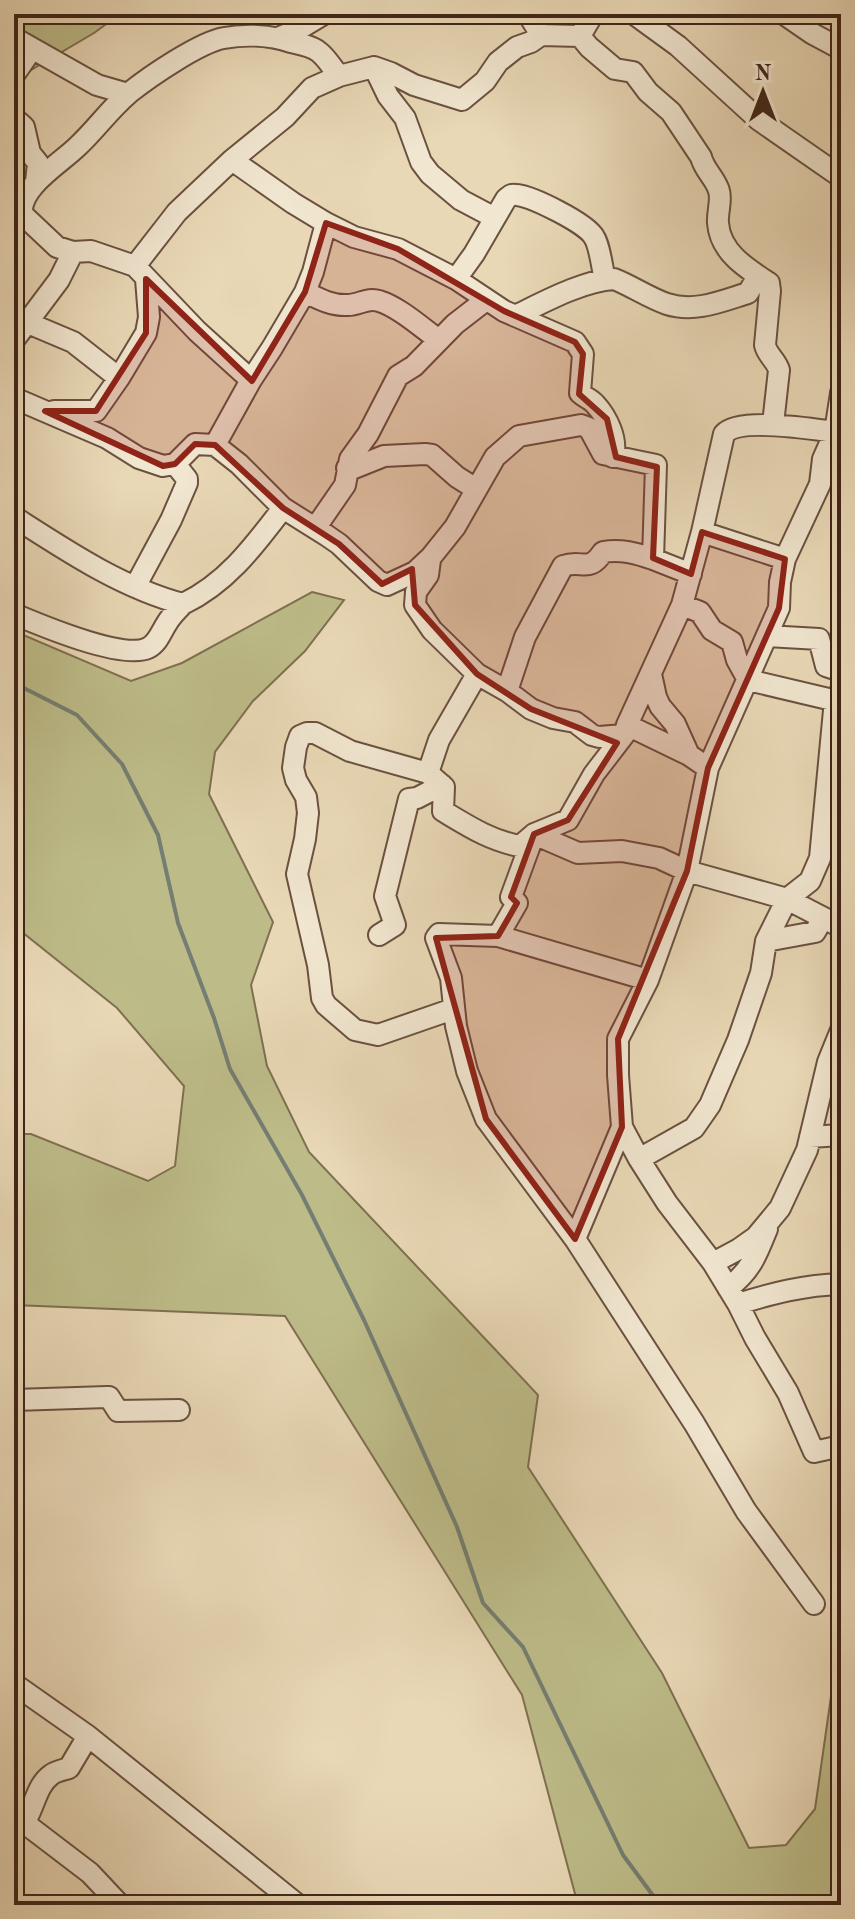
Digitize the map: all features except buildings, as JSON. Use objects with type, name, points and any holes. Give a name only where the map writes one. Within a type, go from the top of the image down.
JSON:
[{"type":"street","points":[[278,38],[324,14]]},
{"type":"street","points":[[528,14],[541,35]]},
{"type":"street","points":[[580,36],[593,14]]},
{"type":"street","points":[[634,14],[678,46],[759,120],[841,177]]},
{"type":"street","points":[[784,14],[841,49]]},
{"type":"street","points":[[45,411],[96,411],[146,333],[149,317],[141,273],[177,212],[232,160],[285,117],[312,88],[339,76],[374,67],[414,85],[462,100],[477,90],[498,62],[517,47],[541,35],[580,36],[615,69],[633,72],[648,92],[671,112],[701,157],[719,191],[720,236],[738,260],[769,283],[765,345],[779,370],[773,424]]},
{"type":"street","points":[[14,38],[97,85],[128,94]]},
{"type":"street","points":[[251,380],[197,331],[141,273],[91,251],[73,252],[57,247],[22,214],[22,206],[36,182],[78,146],[128,94],[158,72],[222,38],[278,38],[318,51],[339,76]]},
{"type":"street","points":[[14,75],[32,49]]},
{"type":"street","points":[[374,67],[388,96],[405,118],[421,162],[430,174],[461,200],[495,218]]},
{"type":"street","points":[[14,118],[24,127],[30,153],[38,163],[36,182]]},
{"type":"street","points":[[232,160],[326,223],[354,237],[398,249],[456,279],[515,316],[575,342],[583,354],[580,393],[595,402],[607,419],[615,445],[613,457]]},
{"type":"street","points":[[456,279],[506,199],[518,195],[583,226],[594,237],[605,280]]},
{"type":"street","points":[[215,445],[305,292],[326,223]]},
{"type":"street","points":[[14,340],[59,280],[73,252]]},
{"type":"street","points":[[515,316],[565,293],[614,279],[667,304],[702,307],[748,293],[758,276]]},
{"type":"street","points":[[305,292],[329,303],[349,306],[369,299],[378,300],[439,340]]},
{"type":"street","points":[[316,527],[345,485],[347,468],[354,453],[368,434],[398,376],[414,366],[486,300]]},
{"type":"street","points":[[28,323],[73,342],[119,378]]},
{"type":"street","points":[[841,393],[835,432],[823,459],[820,484],[785,559],[779,608],[708,768],[687,871],[648,980],[618,1039],[622,1127],[639,1159],[733,1296],[788,1393],[814,1452],[841,1446]]},
{"type":"street","points":[[14,398],[107,438],[139,458],[163,466],[175,464],[195,444],[215,445],[283,508],[339,544],[382,584],[387,585],[415,572],[431,557],[455,527],[495,457],[519,436],[581,425],[589,428],[603,454],[657,467],[653,559]]},
{"type":"street","points":[[453,1009],[378,1035],[355,1030],[322,998],[318,965],[297,874],[308,813],[306,797],[293,768],[300,736],[315,733],[350,751],[435,779],[444,787],[443,811],[503,843],[520,846],[534,834],[568,820],[594,774],[625,730],[682,605],[724,434],[728,429],[773,424],[835,432]]},
{"type":"street","points":[[347,468],[384,456],[432,455],[476,489]]},
{"type":"street","points":[[135,587],[187,483],[175,464]]},
{"type":"street","points":[[14,614],[89,642],[134,651],[148,648],[183,604],[210,589],[243,560],[283,508]]},
{"type":"street","points":[[14,517],[81,559],[135,587],[183,604]]},
{"type":"street","points":[[702,532],[785,559]]},
{"type":"street","points":[[507,691],[525,637],[563,566],[591,565],[603,552],[616,550],[631,551],[691,574]]},
{"type":"street","points":[[431,557],[428,575],[416,592],[415,605],[432,630],[477,674],[531,709],[575,722],[592,735],[607,737],[625,730],[689,755],[708,768]]},
{"type":"street","points":[[682,605],[700,612],[712,630],[732,642],[748,680]]},
{"type":"street","points":[[767,636],[819,639],[826,666],[841,671]]},
{"type":"street","points":[[379,935],[395,925],[385,896],[409,799],[417,798],[435,779],[439,740],[477,674]]},
{"type":"street","points":[[651,674],[660,706],[675,724],[689,755]]},
{"type":"street","points":[[639,1159],[694,1128],[710,1105],[738,1040],[761,973],[766,941],[787,899],[810,881],[820,858],[839,698],[748,680]]},
{"type":"street","points":[[534,834],[578,853],[622,851],[659,858],[687,871],[787,899],[830,926]]},
{"type":"street","points":[[498,936],[517,903],[511,897],[534,834]]},
{"type":"street","points":[[766,941],[830,926]]},
{"type":"street","points":[[648,980],[498,936],[437,935],[436,938],[451,978],[453,1009],[467,1071],[486,1119],[575,1239],[694,1423],[746,1511],[814,1604]]},
{"type":"street","points":[[733,1296],[754,1260],[807,1150],[828,1062],[841,1030]]},
{"type":"street","points":[[575,1239],[622,1127]]},
{"type":"street","points":[[810,1137],[841,1135]]},
{"type":"street","points":[[713,1263],[756,1237],[771,1221]]},
{"type":"street","points":[[733,1296],[815,1284],[841,1284]]},
{"type":"street","points":[[14,1400],[107,1397],[118,1411],[179,1410]]},
{"type":"street","points":[[14,1684],[88,1736],[298,1905]]},
{"type":"street","points":[[88,1736],[69,1768],[53,1773],[42,1784],[18,1823],[90,1873],[120,1905]]},
{"type":"highlighted area","points":[[326,223],[398,249],[504,311],[575,342],[583,354],[579,394],[607,419],[616,457],[657,467],[653,558],[691,574],[702,532],[785,559],[779,608],[708,768],[687,871],[618,1039],[622,1127],[575,1239],[486,1119],[436,938],[498,936],[517,903],[511,897],[534,834],[568,820],[617,743],[531,709],[477,674],[415,605],[412,569],[382,584],[339,544],[283,508],[215,445],[195,444],[175,464],[163,466],[45,411],[96,411],[146,333],[146,279],[252,381],[305,292]]},
{"type":"shaded area","points":[[14,14],[120,14],[14,80]]},
{"type":"shaded area","points":[[312,592],[344,600],[305,651],[253,701],[215,752],[209,794],[273,922],[251,985],[267,1066],[309,1152],[538,1395],[528,1467],[662,1673],[749,1848],[786,1845],[815,1809],[841,1626],[841,1905],[578,1905],[522,1695],[285,1316],[14,1305],[14,1134],[31,1134],[148,1181],[175,1166],[184,1086],[117,1008],[22,932],[14,920],[14,631],[131,681],[182,663]]},
{"type":"waterway","points":[[14,683],[77,715],[122,764],[158,835],[178,923],[230,1069],[302,1195],[364,1320],[457,1527],[483,1603],[523,1647],[623,1855],[660,1905]]}]
